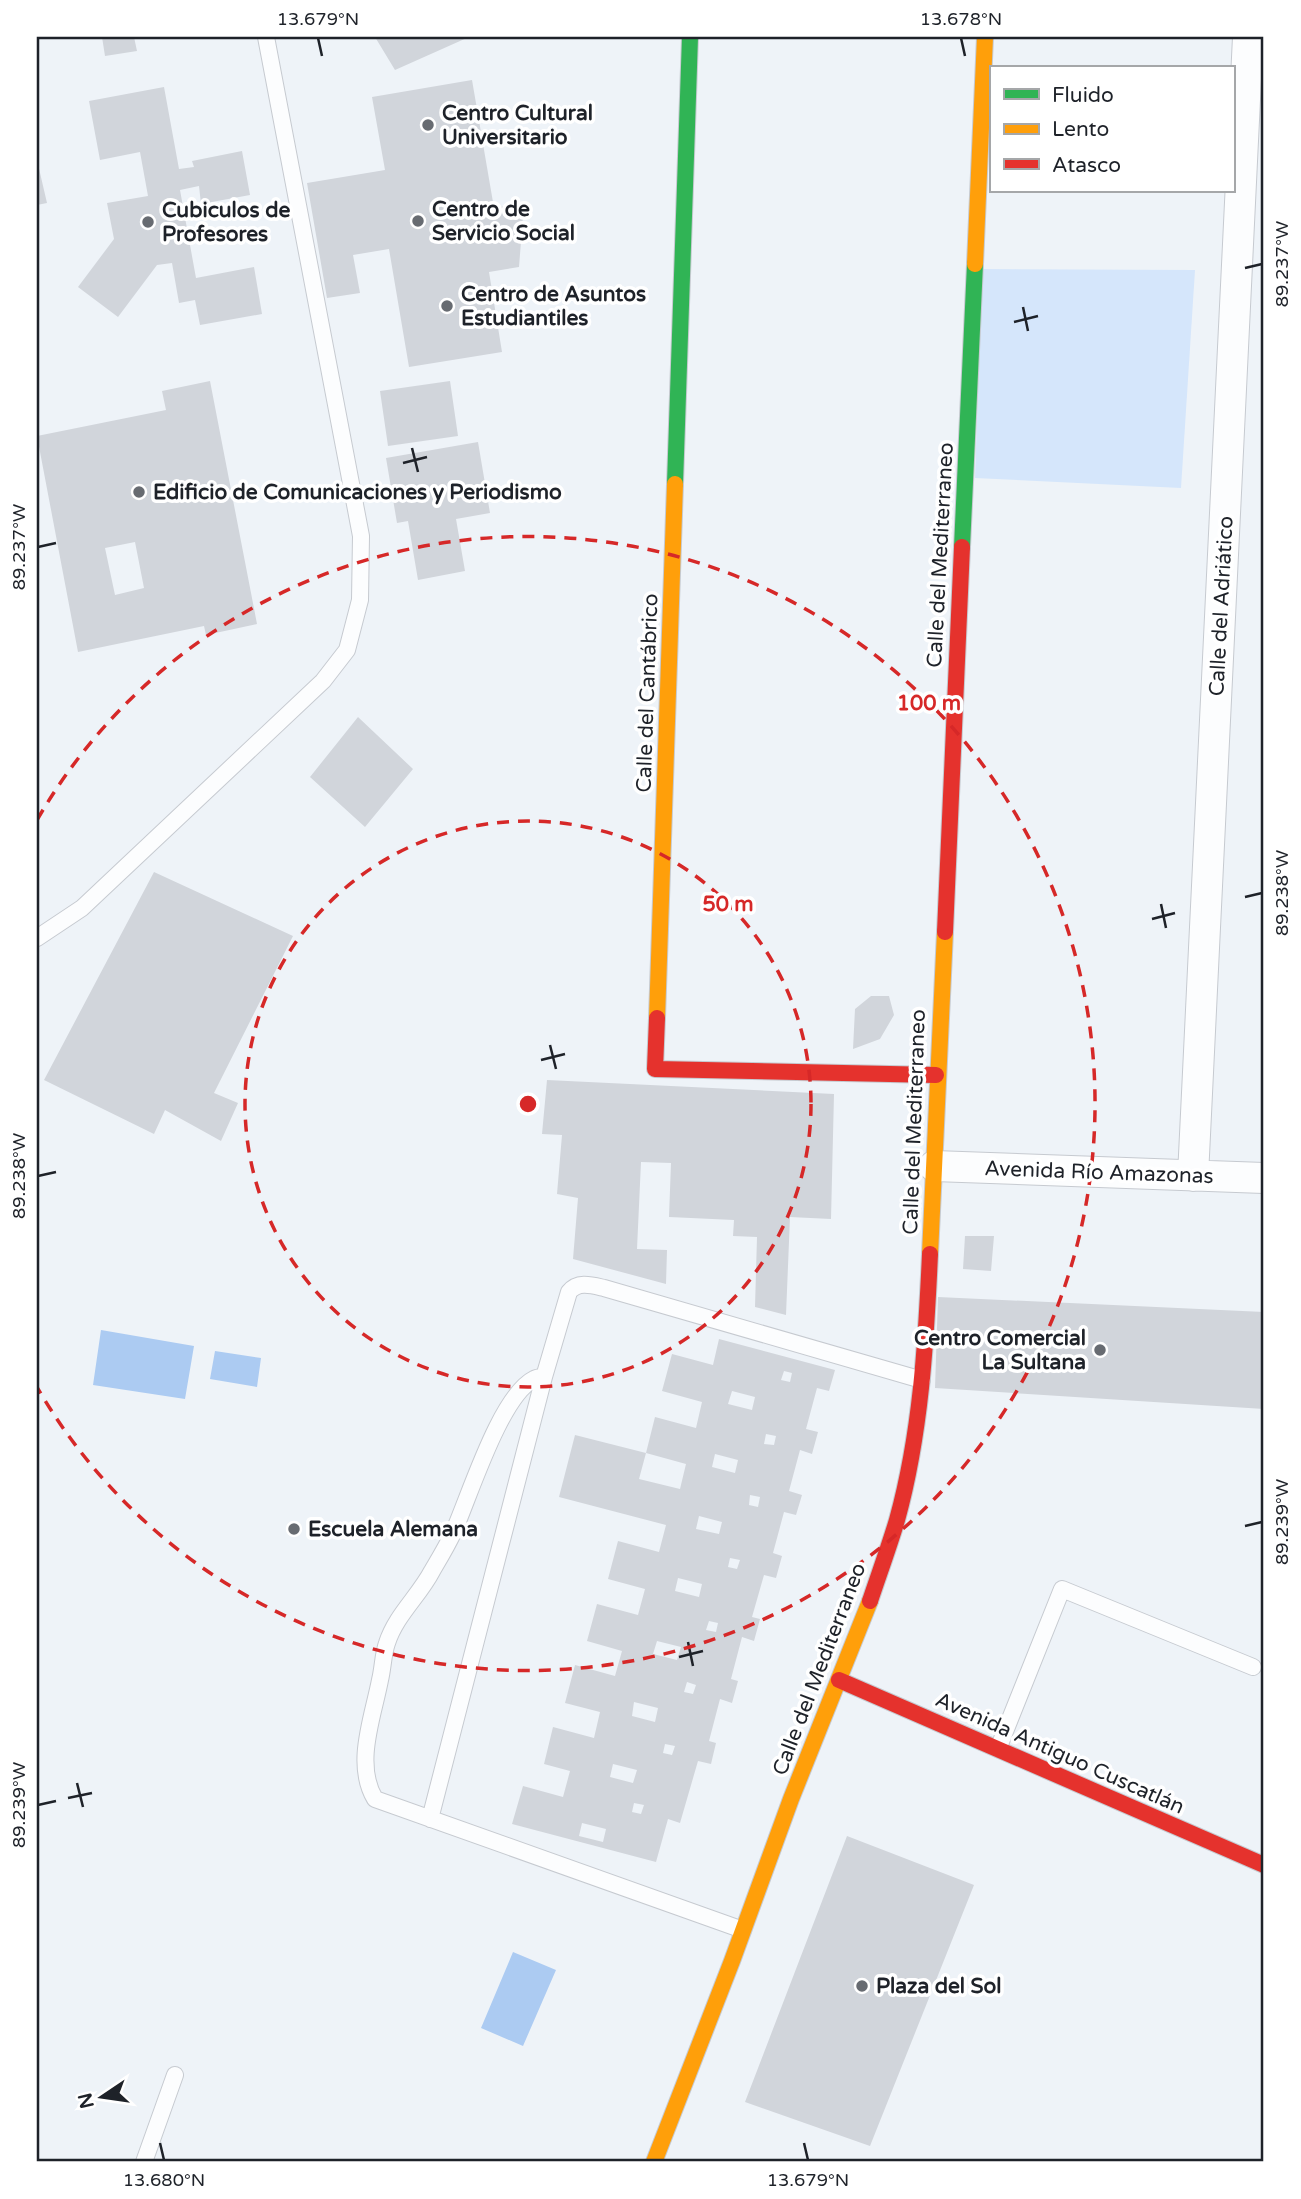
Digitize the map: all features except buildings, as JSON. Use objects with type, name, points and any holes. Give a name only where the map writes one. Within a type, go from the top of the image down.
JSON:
[{"type":"street","name":"Calle del Cantábrico","points":[[690,37],[655,1069],[936,1075]]},
{"type":"street","name":"Calle del Mediterraneo","points":[[654,2162],[791,1799],[870,1601],[897,1519],[913,1444],[922,1380],[934,1166],[936,1075],[985,37]]},
{"type":"street","name":"Calle del Adriático","points":[[1193,1176],[1248,37]]},
{"type":"street","name":"Avenida Río Amazonas","points":[[934,1166],[1264,1178]]},
{"type":"street","name":"Avenida Antiguo Cuscatlán","points":[[839,1680],[1264,1865]]},
{"type":"lane","points":[[37,938],[82,908],[323,681],[347,650],[360,600],[361,536],[266,37]]},
{"type":"lane","points":[[430,1819],[544,1377],[569,1292],[576,1285],[604,1288],[922,1380]]},
{"type":"lane","points":[[544,1377],[534,1379],[524,1388],[505,1413],[474,1479],[453,1533],[430,1575],[403,1611],[387,1643],[368,1735],[365,1775],[368,1788],[375,1799],[743,1930]]},
{"type":"lane","points":[[998,1749],[1062,1589],[1253,1667]]},
{"type":"lane","points":[[144,2162],[175,2075]]},
{"type":"shaded area","points":[[982,269],[1195,270],[1181,488],[975,478]]},
{"type":"water","points":[[101,1330],[194,1346],[185,1399],[93,1385]]},
{"type":"water","points":[[215,1351],[261,1358],[257,1387],[210,1379]]},
{"type":"water","points":[[513,1952],[556,1970],[523,2046],[481,2028]]},
{"type":"traffic: fast","points":[[675,484],[690,37]]},
{"type":"traffic: fast","points":[[962,547],[975,264]]},
{"type":"traffic: slow","points":[[975,264],[985,37]]},
{"type":"traffic: slow","points":[[657,1018],[675,484]]},
{"type":"traffic: slow","points":[[930,1254],[945,932]]},
{"type":"traffic: slow","points":[[654,2162],[791,1799],[870,1601]]},
{"type":"traffic: jam","points":[[945,932],[962,547]]},
{"type":"traffic: jam","points":[[657,1018],[655,1069],[936,1075]]},
{"type":"traffic: jam","points":[[870,1601],[897,1520],[912,1454],[924,1354],[930,1254]]},
{"type":"traffic: jam","points":[[839,1680],[1264,1865]]},
{"type":"place","name":"Centro Cultural Universitario","points":[[428,125]]},
{"type":"place","name":"Centro de Servicio Social","points":[[418,221]]},
{"type":"place","name":"Cubiculos de Profesores","points":[[148,222]]},
{"type":"place","name":"Centro de Asuntos Estudiantiles","points":[[447,306]]},
{"type":"place","name":"Edificio de Comunicaciones y Periodismo","points":[[139,492]]},
{"type":"place","name":"Centro Comercial La Sultana","points":[[1100,1350]]},
{"type":"place","name":"Escuela Alemana","points":[[294,1529]]},
{"type":"place","name":"Plaza del Sol","points":[[862,1986]]}]
